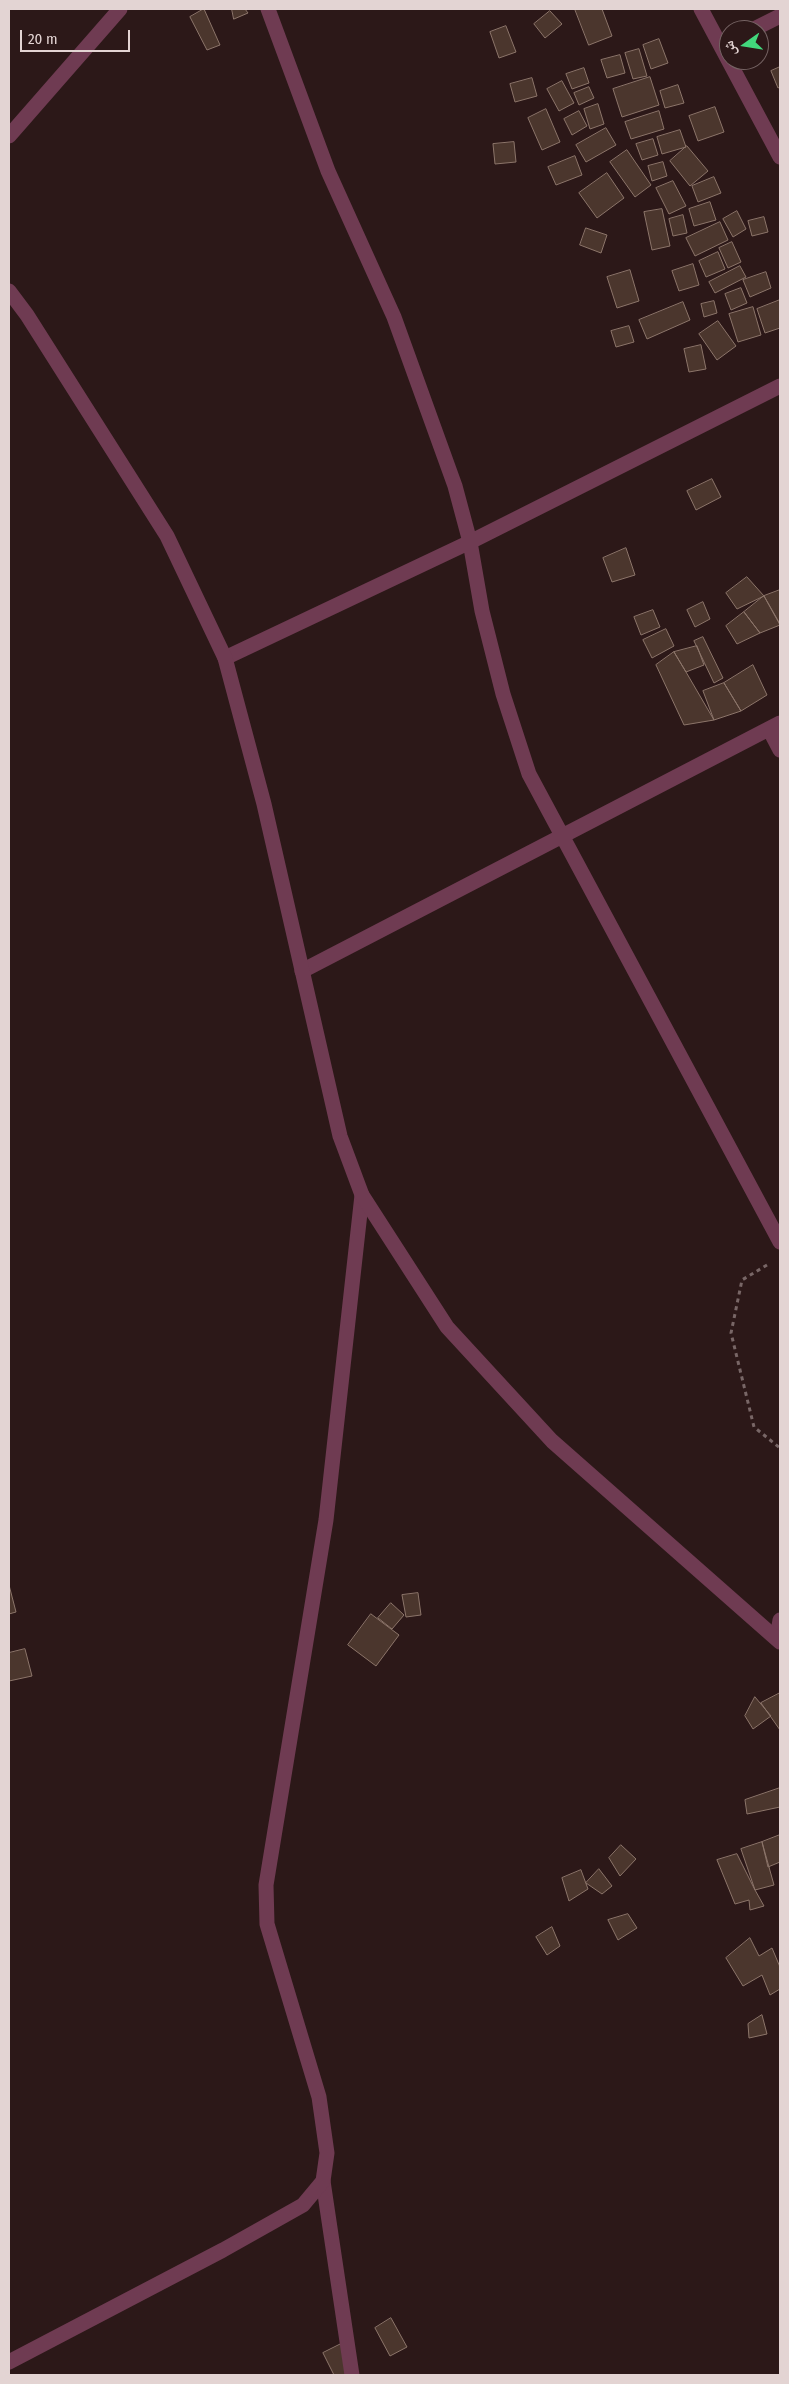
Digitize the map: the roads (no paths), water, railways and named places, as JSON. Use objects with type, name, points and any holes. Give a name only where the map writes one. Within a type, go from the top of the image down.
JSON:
[{"type":"street","points":[[9,136],[120,9]]},
{"type":"street","points":[[268,9],[328,171],[394,317],[455,486],[470,542],[482,611],[503,694],[529,774],[780,1242]]},
{"type":"street","points":[[701,9],[719,35]]},
{"type":"street","points":[[738,70],[780,157]]},
{"type":"street","points":[[9,291],[27,315],[167,536],[225,658],[264,804],[340,1136],[362,1194],[447,1327],[552,1441],[779,1640]]},
{"type":"street","points":[[225,658],[470,542],[780,386]]},
{"type":"street","points":[[302,971],[563,838],[775,726],[780,750]]},
{"type":"street","points":[[352,2375],[323,2181],[327,2153],[319,2097],[267,1924],[266,1885],[326,1520],[362,1194]]},
{"type":"street","points":[[779,1640],[780,1620]]},
{"type":"street","points":[[9,2362],[222,2250],[303,2205],[323,2181]]}]
